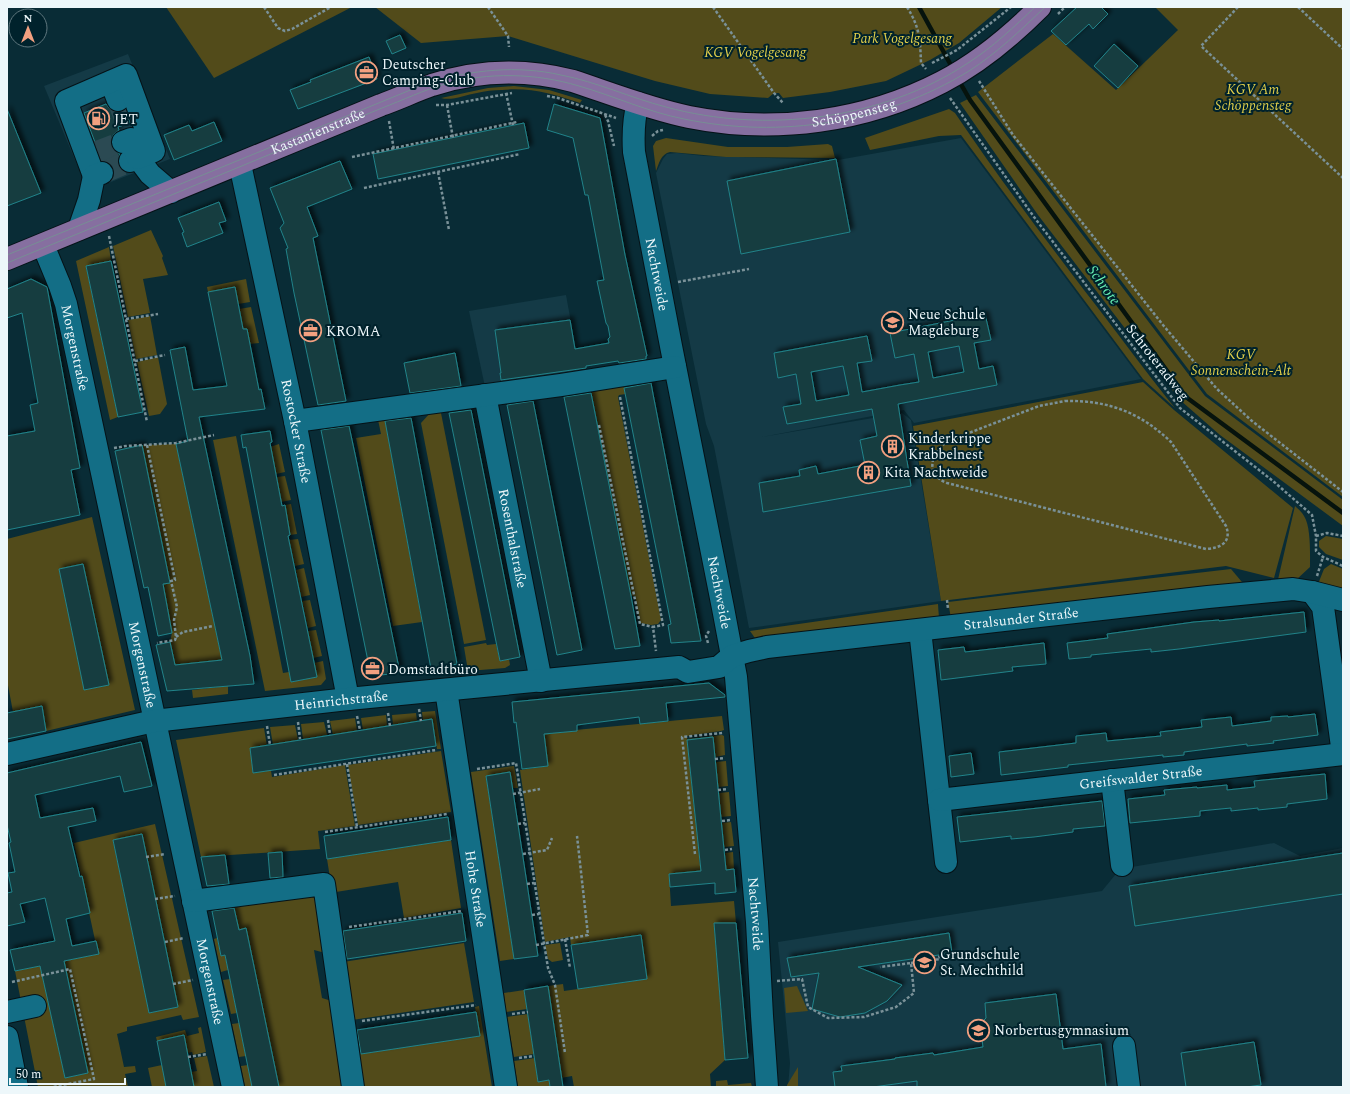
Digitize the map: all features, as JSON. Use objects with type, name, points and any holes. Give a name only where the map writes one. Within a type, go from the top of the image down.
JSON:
[{"type":"main road","name":"Schöppensteg","points":[[638,103],[689,117],[754,124],[796,123],[838,118],[868,111],[896,102],[946,90],[968,66],[1003,42],[1040,7]]},
{"type":"main road","name":"Kastanienstraße","points":[[7,259],[431,85],[472,76],[508,72],[554,77],[574,81],[638,103]]},
{"type":"street","points":[[79,229],[89,200],[94,164],[66,101],[114,91],[126,75],[154,151],[130,145],[150,174],[171,192]]},
{"type":"street","name":"Nachtweide","points":[[638,103],[634,122],[634,152],[732,656],[740,707],[758,922],[762,1027],[767,1087]]},
{"type":"street","name":"Rostocker Straße","points":[[240,164],[295,421],[352,708]]},
{"type":"street","name":"Morgenstraße","points":[[43,245],[66,304],[154,720],[184,899],[233,1087]]},
{"type":"street","points":[[295,421],[675,367]]},
{"type":"street","name":"Rosenthalstraße","points":[[485,395],[541,681]]},
{"type":"street","name":"Stralsunder Straße","points":[[732,656],[749,650],[767,647],[1293,589],[1343,600]]},
{"type":"street","points":[[1312,592],[1323,607],[1343,754]]},
{"type":"street","points":[[920,630],[946,862]]},
{"type":"street","name":"Heinrichstraße","points":[[7,754],[154,720],[352,708],[446,690],[679,667],[688,672],[719,667],[732,656]]},
{"type":"street","name":"Hohe Straße","points":[[446,690],[506,1087]]},
{"type":"street","name":"Greifswalder Straße","points":[[939,800],[1343,754]]},
{"type":"street","points":[[1112,780],[1122,865]]},
{"type":"street","points":[[184,899],[324,884],[353,1087]]},
{"type":"street","points":[[7,1012],[35,1006]]},
{"type":"street","points":[[7,1037],[17,1087]]},
{"type":"street","points":[[1124,1046],[1129,1087]]},
{"type":"path","points":[[264,7],[278,28],[285,31],[292,29],[331,7]]},
{"type":"path","points":[[488,7],[508,36],[509,47]]},
{"type":"path","points":[[713,7],[782,103]]},
{"type":"path","points":[[907,7],[918,28],[921,63],[924,67]]},
{"type":"path","points":[[1004,7],[1004,13]]},
{"type":"path","points":[[968,66],[1004,13],[1010,7]]},
{"type":"path","points":[[1238,7],[1201,46],[1343,178]]},
{"type":"path","points":[[1298,7],[1343,49]]},
{"type":"path","points":[[932,63],[968,66]]},
{"type":"path","points":[[968,66],[1013,136],[1162,325],[1217,389],[1252,421],[1343,492]]},
{"type":"path","name":"Schroteradweg","points":[[946,90],[1034,217],[1180,408],[1273,480],[1312,515],[1316,536],[1316,550],[1323,557],[1343,566]]},
{"type":"path","points":[[506,93],[513,124]]},
{"type":"path","points":[[456,103],[506,93],[516,93]]},
{"type":"path","points":[[546,96],[558,98],[610,116]]},
{"type":"path","points":[[447,106],[453,136]]},
{"type":"path","points":[[389,121],[394,149]]},
{"type":"path","points":[[352,157],[517,122]]},
{"type":"path","points":[[364,188],[520,154]]},
{"type":"path","points":[[438,172],[449,230]]},
{"type":"path","points":[[109,235],[147,422]]},
{"type":"path","points":[[673,282],[749,269]]},
{"type":"path","points":[[126,319],[158,314]]},
{"type":"path","points":[[135,361],[165,355]]},
{"type":"path","points":[[599,425],[640,624],[653,627],[664,625],[620,398]]},
{"type":"path","points":[[1065,401],[1094,402],[1135,415],[1149,423],[1171,442],[1226,526],[1228,537],[1220,546],[1206,549],[947,483],[937,477],[932,464],[932,459],[942,444],[1039,406],[1065,401]]},
{"type":"path","points":[[110,449],[126,446],[176,443],[214,435]]},
{"type":"path","points":[[147,445],[175,580],[171,581],[177,607],[174,620],[176,637]]},
{"type":"path","points":[[1316,536],[1327,533],[1343,536]]},
{"type":"path","points":[[151,645],[175,640],[176,637],[183,632],[213,626]]},
{"type":"path","points":[[653,627],[657,653]]},
{"type":"path","points":[[352,708],[360,730]]},
{"type":"path","points":[[419,709],[421,721]]},
{"type":"path","points":[[388,713],[390,726]]},
{"type":"path","points":[[327,719],[330,735]]},
{"type":"path","points":[[298,722],[300,740]]},
{"type":"path","points":[[695,854],[682,737],[726,733]]},
{"type":"path","points":[[274,775],[443,749]]},
{"type":"path","points":[[715,759],[728,758]]},
{"type":"path","points":[[475,769],[516,763],[548,968],[555,985],[565,1053]]},
{"type":"path","points":[[347,764],[357,827]]},
{"type":"path","points":[[718,790],[730,789]]},
{"type":"path","points":[[513,794],[540,790]]},
{"type":"path","points":[[325,832],[345,831],[357,827],[435,818],[454,813]]},
{"type":"path","points":[[722,820],[732,820]]},
{"type":"path","points":[[518,824],[525,823]]},
{"type":"path","points":[[536,945],[588,935],[577,836]]},
{"type":"path","points":[[522,854],[547,850],[552,838]]},
{"type":"path","points":[[725,850],[735,849]]},
{"type":"path","points":[[146,857],[165,854]]},
{"type":"path","points":[[527,884],[534,883]]},
{"type":"path","points":[[156,899],[184,899]]},
{"type":"path","points":[[331,930],[467,910]]},
{"type":"path","points":[[532,915],[539,914]]},
{"type":"path","points":[[165,942],[185,938]]},
{"type":"path","points":[[565,940],[570,968]]},
{"type":"path","points":[[880,967],[940,959],[939,955]]},
{"type":"path","points":[[777,982],[802,979],[808,1007],[828,1018],[864,1017],[896,1007],[914,993],[911,963]]},
{"type":"path","points":[[12,982],[70,969],[94,1079],[52,1087]]},
{"type":"path","points":[[173,984],[194,980]]},
{"type":"path","points":[[71,994],[75,993]]},
{"type":"path","points":[[344,1024],[482,1004]]},
{"type":"path","points":[[504,1015],[528,1012]]},
{"type":"path","points":[[188,1057],[209,1053]]},
{"type":"path","points":[[519,1058],[534,1056]]},
{"type":"path","points":[[86,1062],[90,1061]]},
{"type":"shaded area","points":[[128,54],[170,159],[88,191],[44,86]]},
{"type":"shaded area","name":"Neue Schule Magdeburg","points":[[961,138],[1141,379],[914,423],[904,410],[762,437],[902,413],[911,420],[941,601],[749,628],[714,446],[706,424],[656,173],[667,154],[677,153],[704,156],[838,160]]},
{"type":"shaded area","points":[[566,295],[581,377],[485,387],[469,311]]},
{"type":"shaded area","points":[[1274,843],[1300,856],[1343,848],[1343,1087],[788,1087],[790,1063],[778,942],[1102,891],[1120,869]]},
{"type":"green space","points":[[166,7],[352,7],[214,78]]},
{"type":"green space","name":"KGV Vogelgesang","points":[[375,7],[1002,7],[959,43],[930,60],[886,81],[830,92],[783,98],[779,93],[774,93],[768,98],[710,94],[655,81],[508,36],[421,43]]},
{"type":"green space","points":[[1155,7],[1343,7],[1343,497],[1207,394],[978,92],[1053,34],[1116,90],[1178,30]]},
{"type":"green space","points":[[514,86],[549,90],[582,100],[580,103],[532,90],[512,89],[486,91],[454,98],[441,98],[488,88]]},
{"type":"green space","points":[[976,95],[1205,396],[1343,500],[1343,526],[1220,435],[1180,400],[1038,215],[960,103]]},
{"type":"green space","points":[[949,109],[955,113],[1035,225],[1175,408],[1143,379],[961,135],[939,136],[870,150],[865,138]]},
{"type":"green space","points":[[666,138],[728,147],[787,147],[828,144],[832,146],[835,158],[726,157],[670,152],[662,157],[656,171],[653,146],[656,141]]},
{"type":"green space","points":[[151,230],[163,256],[162,258],[168,275],[143,279],[150,313],[128,317],[113,246]]},
{"type":"green space","points":[[109,247],[111,261],[86,267],[118,417],[110,420],[76,261]]},
{"type":"green space","points":[[246,279],[250,302],[238,304],[208,292],[207,287]]},
{"type":"green space","points":[[251,307],[259,343],[250,344],[247,329],[243,329],[239,309]]},
{"type":"green space","points":[[150,316],[157,355],[136,359],[128,320]]},
{"type":"green space","points":[[158,357],[167,404],[160,414],[149,416],[137,362]]},
{"type":"green space","points":[[623,381],[626,394],[619,395],[618,397],[661,620],[658,624],[651,625],[640,623],[635,596],[631,596],[590,385]]},
{"type":"green space","points":[[1143,382],[1174,410],[1293,508],[1274,578],[1226,566],[941,601],[913,426]]},
{"type":"green space","points":[[440,408],[486,640],[464,644],[421,423],[431,412]]},
{"type":"green space","points":[[384,414],[422,622],[393,626],[356,438],[381,434],[377,415]]},
{"type":"green space","points":[[236,436],[283,673],[289,672],[291,682],[317,677],[314,663],[323,661],[326,679],[321,685],[265,691],[213,440]]},
{"type":"green space","points":[[176,444],[222,660],[175,665],[170,642],[172,633],[163,584],[170,582],[142,445]]},
{"type":"green space","points":[[279,444],[285,472],[276,474],[270,447]]},
{"type":"green space","points":[[285,476],[291,500],[281,502],[277,477]]},
{"type":"green space","points":[[291,504],[297,534],[290,535],[285,505]]},
{"type":"green space","points":[[1295,506],[1303,515],[1308,526],[1310,540],[1310,567],[1296,580],[1277,584]]},
{"type":"green space","points":[[92,517],[135,710],[46,731],[42,706],[13,712],[7,680],[7,539]]},
{"type":"green space","points":[[1326,536],[1343,539],[1343,560],[1326,554],[1319,547],[1319,541]]},
{"type":"green space","points":[[298,539],[304,564],[295,566],[289,540]]},
{"type":"green space","points":[[1331,564],[1343,569],[1343,594],[1318,584],[1324,569]]},
{"type":"green space","points":[[304,568],[310,595],[301,597],[296,570]]},
{"type":"green space","points":[[1231,569],[1247,588],[951,618],[948,602]]},
{"type":"green space","points":[[310,600],[316,626],[308,628],[302,601]]},
{"type":"green space","points":[[938,604],[939,619],[757,641],[750,631]]},
{"type":"green space","points":[[316,630],[322,656],[313,658],[308,631]]},
{"type":"green space","points":[[486,643],[487,645],[496,644],[500,661],[509,659],[510,665],[505,668],[468,671],[464,647]]},
{"type":"green space","points":[[228,686],[228,694],[193,698],[192,690]]},
{"type":"green space","points":[[435,711],[441,749],[437,749],[432,719],[423,721],[422,712]]},
{"type":"green space","points":[[416,713],[417,721],[393,725],[392,715]]},
{"type":"green space","points":[[386,715],[387,726],[363,730],[361,718]]},
{"type":"green space","points":[[722,716],[724,730],[687,736],[687,739],[722,735],[724,736],[725,755],[715,757],[687,740],[700,865],[726,862],[725,853],[733,852],[734,869],[669,874],[671,906],[734,901],[736,923],[714,923],[725,1060],[710,1074],[711,1087],[574,1087],[572,1076],[561,1078],[548,986],[563,984],[564,991],[647,979],[641,935],[571,945],[570,937],[545,942],[520,770],[548,766],[544,733]]},
{"type":"green space","points":[[355,718],[357,731],[333,735],[330,721]]},
{"type":"green space","points":[[324,722],[327,735],[303,739],[301,724]]},
{"type":"green space","points":[[295,725],[298,740],[273,745],[270,727]]},
{"type":"green space","points":[[264,728],[272,777],[345,765],[355,826],[318,831],[320,849],[201,857],[176,740]]},
{"type":"green space","points":[[441,751],[451,812],[358,825],[348,765]]},
{"type":"green space","points":[[726,761],[728,786],[718,787],[716,762]]},
{"type":"green space","points":[[514,766],[518,788],[513,788],[510,772],[486,776],[514,959],[500,961],[471,772]]},
{"type":"green space","points":[[729,792],[731,816],[721,817],[719,793]]},
{"type":"green space","points":[[731,822],[734,846],[724,847],[722,823]]},
{"type":"green space","points":[[155,824],[199,1017],[183,1020],[181,1015],[127,1027],[127,1031],[117,1034],[124,1067],[135,1066],[136,1072],[125,1074],[128,1087],[38,1087],[15,971],[98,954],[74,843]],"holes":[[[142,834],[178,1007],[149,1013],[113,840]],[[67,972],[88,1073],[65,1078],[43,978]]]},
{"type":"green space","points":[[451,840],[461,908],[404,918],[398,882],[336,892],[334,903],[327,859]]},
{"type":"green space","points":[[320,889],[329,954],[314,950],[322,998],[338,1003],[351,1087],[279,1087],[246,929],[239,930],[234,905]]},
{"type":"green space","points":[[217,938],[221,956],[225,955],[228,970],[221,972],[214,939]]},
{"type":"green space","points":[[464,943],[474,1002],[352,1020],[343,962]]},
{"type":"green space","points":[[560,943],[563,960],[552,962],[548,959],[545,945]]},
{"type":"green space","points":[[230,979],[237,1013],[231,1014],[223,980]]},
{"type":"green space","points":[[797,986],[808,1011],[786,1013],[784,988]]},
{"type":"green space","points":[[524,990],[527,1009],[506,1012],[504,993]]},
{"type":"green space","points":[[479,1006],[492,1087],[357,1087],[358,1054],[480,1036],[475,1007]]},
{"type":"green space","points":[[528,1014],[534,1054],[514,1057],[507,1017]]},
{"type":"green space","points":[[239,1023],[246,1056],[239,1057],[232,1024]]},
{"type":"green space","points":[[201,1027],[206,1052],[193,1055],[192,1052],[187,1053],[184,1035],[157,1041],[156,1037],[185,1030],[187,1036],[199,1033],[198,1028]]},
{"type":"green space","points":[[207,1056],[214,1087],[194,1087],[191,1072],[197,1071],[194,1058]]},
{"type":"green space","points":[[535,1058],[538,1082],[549,1080],[550,1087],[518,1087],[514,1061]]},
{"type":"green space","points":[[162,1065],[166,1087],[152,1087],[148,1068]]},
{"type":"green space","points":[[248,1065],[252,1087],[245,1087],[241,1066]]},
{"type":"green space","points":[[798,1067],[798,1087],[787,1087],[787,1085]]},
{"type":"green space","points":[[727,1080],[728,1085],[751,1083],[752,1087],[716,1087],[716,1081]]},
{"type":"building","points":[[1077,7],[1101,7],[1108,14],[1093,29],[1089,24],[1066,45],[1051,31]]},
{"type":"building","points":[[400,35],[406,48],[392,54],[386,41]]},
{"type":"building","points":[[1114,44],[1138,66],[1118,88],[1094,66]]},
{"type":"building","points":[[369,57],[377,79],[298,109],[290,90],[311,82],[310,80]]},
{"type":"building","points":[[106,104],[110,109],[116,112],[122,112],[125,110],[130,123],[118,127],[119,130],[114,134],[111,140],[111,147],[120,154],[118,165],[123,171],[114,174],[114,168],[110,164],[102,161],[84,113]]},
{"type":"building","points":[[554,104],[600,118],[625,255],[647,356],[646,359],[619,363],[618,361],[586,366],[586,368],[501,380],[495,330],[570,320],[575,349],[609,343],[608,339],[610,337],[608,326],[606,323],[597,281],[604,280],[588,195],[585,195],[573,138],[547,130]]},
{"type":"building","points":[[7,109],[41,193],[7,206]]},
{"type":"building","points":[[214,122],[222,141],[174,160],[164,135],[189,125],[192,131]]},
{"type":"building","points":[[524,123],[529,148],[378,179],[373,154]]},
{"type":"building","points":[[836,159],[850,232],[741,254],[727,181]]},
{"type":"building","points":[[340,161],[352,189],[307,207],[318,236],[313,238],[346,401],[318,405],[294,293],[286,249],[288,248],[280,228],[284,223],[270,188]]},
{"type":"building","points":[[219,202],[226,221],[219,223],[223,233],[187,247],[182,233],[184,232],[178,218]]},
{"type":"building","points":[[111,261],[143,412],[118,417],[86,266]]},
{"type":"building","points":[[31,279],[47,287],[80,468],[71,470],[80,515],[7,530],[7,436],[35,431],[30,405],[38,403],[22,313],[7,318],[7,289]]},
{"type":"building","points":[[235,287],[243,329],[247,329],[259,390],[261,389],[265,409],[199,417],[250,656],[254,684],[167,691],[156,645],[170,642],[175,665],[222,660],[176,444],[188,441],[170,350],[185,347],[193,390],[227,386],[208,292]]},
{"type":"building","points":[[985,314],[991,340],[974,343],[979,369],[993,366],[997,385],[898,404],[911,486],[763,512],[759,483],[800,476],[799,470],[816,466],[818,474],[865,465],[860,440],[877,436],[872,409],[787,424],[783,407],[801,404],[796,374],[778,378],[774,353],[867,336],[872,361],[857,363],[862,392],[919,382],[914,354],[895,358],[890,333]],"holes":[[[959,346],[964,372],[933,378],[928,352]],[[843,366],[849,395],[816,401],[811,372]]]},
{"type":"building","points":[[455,353],[461,386],[410,393],[404,363]]},
{"type":"building","points":[[651,383],[701,641],[671,643],[668,625],[671,624],[624,388]]},
{"type":"building","points":[[591,393],[640,646],[615,649],[564,397]]},
{"type":"building","points":[[533,401],[582,650],[557,655],[507,405]]},
{"type":"building","points":[[471,410],[520,657],[500,661],[449,413]]},
{"type":"building","points":[[411,418],[457,664],[431,669],[385,421]]},
{"type":"building","points":[[349,426],[400,673],[371,676],[321,430]]},
{"type":"building","points":[[270,431],[272,442],[270,443],[282,506],[285,505],[290,535],[288,536],[317,677],[291,682],[246,447],[243,448],[241,435]]},
{"type":"building","points":[[142,445],[170,583],[163,584],[172,633],[158,636],[148,587],[144,588],[115,451]]},
{"type":"building","points":[[83,564],[109,685],[84,690],[59,569]]},
{"type":"building","points":[[1304,612],[1306,632],[1179,649],[1151,652],[1151,649],[1091,655],[1091,657],[1069,659],[1067,643],[1108,638],[1107,634],[1194,622],[1219,621]]},
{"type":"building","points":[[1044,643],[1046,664],[1012,667],[1013,671],[941,680],[938,650],[964,647],[965,652]]},
{"type":"building","points":[[709,683],[725,695],[725,697],[666,703],[668,721],[640,724],[639,717],[577,725],[577,731],[544,734],[548,766],[522,769],[512,702]]},
{"type":"building","points":[[42,706],[46,731],[7,739],[7,713]]},
{"type":"building","points":[[1315,714],[1318,735],[1273,741],[1274,743],[1247,746],[1247,744],[1184,752],[1184,755],[1163,757],[1163,755],[1068,765],[1068,767],[1001,775],[999,752],[1076,743],[1076,736],[1106,733],[1107,741],[1161,736],[1160,732],[1202,727],[1201,720],[1231,717],[1232,726],[1271,721],[1271,717]]},
{"type":"building","points":[[432,719],[436,746],[253,773],[250,748]]},
{"type":"building","points":[[713,737],[726,870],[734,869],[736,892],[715,894],[715,883],[670,887],[669,874],[701,871],[687,740]]},
{"type":"building","points":[[141,742],[152,786],[124,792],[120,776],[35,795],[40,818],[93,808],[96,821],[68,827],[80,877],[82,876],[90,913],[66,919],[72,946],[96,941],[99,954],[64,961],[88,1073],[65,1078],[40,966],[15,971],[10,950],[55,941],[45,898],[20,904],[25,922],[7,926],[7,893],[12,892],[8,873],[15,872],[7,825],[7,773]]},
{"type":"building","points":[[971,753],[974,774],[951,777],[949,756]]},
{"type":"building","points":[[510,772],[538,956],[514,959],[486,776]]},
{"type":"building","points":[[1325,774],[1327,799],[1287,804],[1287,807],[1258,810],[1258,808],[1231,811],[1231,808],[1200,811],[1200,816],[1130,823],[1128,799],[1165,795],[1164,790],[1227,785],[1227,790],[1255,787],[1254,781]]},
{"type":"building","points":[[1102,801],[1105,826],[1073,829],[1073,832],[1034,837],[1011,839],[1011,836],[960,842],[957,817]]},
{"type":"building","points":[[448,817],[451,840],[327,859],[324,836]]},
{"type":"building","points":[[142,834],[178,1007],[149,1013],[113,840]]},
{"type":"building","points":[[282,852],[283,877],[270,878],[268,853]]},
{"type":"building","points":[[1343,853],[1343,894],[1135,926],[1129,886]]},
{"type":"building","points":[[225,855],[229,884],[207,886],[201,857]]},
{"type":"building","points":[[234,908],[239,930],[246,928],[279,1087],[252,1087],[225,955],[221,956],[212,911]]},
{"type":"building","points":[[462,913],[466,941],[347,959],[343,931]]},
{"type":"building","points":[[714,923],[736,923],[748,1058],[725,1060]]},
{"type":"building","points":[[949,933],[952,953],[858,967],[902,985],[887,1001],[865,1013],[840,1017],[812,1009],[819,973],[791,977],[787,958]]},
{"type":"building","points":[[641,935],[647,979],[578,989],[571,945]]},
{"type":"building","points":[[548,986],[563,1087],[550,1087],[549,1080],[538,1082],[524,990]]},
{"type":"building","name":"Norbertusgymnasium","points":[[1056,994],[1063,1049],[1101,1044],[1106,1087],[917,1087],[917,1081],[873,1087],[835,1087],[833,1072],[842,1071],[841,1066],[933,1053],[934,1055],[983,1047],[982,1039],[986,1034],[984,1020],[986,1018],[985,1003]]},
{"type":"building","points":[[476,1012],[480,1036],[361,1054],[357,1030]]},
{"type":"building","points":[[184,1035],[194,1087],[166,1087],[157,1041]]},
{"type":"building","points":[[1254,1042],[1261,1085],[1246,1087],[1186,1087],[1181,1053]]},
{"type":"waterway","name":"Schrote","points":[[919,7],[953,69]]},
{"type":"waterway","name":"Schrote","points":[[958,79],[970,100],[1186,397],[1343,513]]},
{"type":"tunnel","points":[[118,100],[127,124]]},
{"type":"tunnel","points":[[94,153],[123,142]]},
{"type":"tunnel","points":[[102,173],[130,161]]},
{"type":"tram line","points":[[7,255],[430,82],[462,74],[495,70],[528,70],[545,72],[574,78],[666,107],[704,115],[743,120],[782,120],[822,116],[861,109],[898,98],[934,82],[968,63],[995,44],[1035,7]]},
{"type":"tram line","points":[[7,263],[421,92],[461,80],[478,77],[529,76],[579,86],[671,116],[721,125],[758,127],[794,126],[831,122],[867,114],[902,103],[936,89],[969,71],[989,57],[1018,33],[1045,7]]},
{"type":"place","name":"Deutscher Camping-Club","points":[[367,72]]},
{"type":"place","name":"JET","points":[[98,119]]},
{"type":"place","name":"Neue Schule Magdeburg","points":[[892,322]]},
{"type":"place","name":"KROMA","points":[[311,331]]},
{"type":"place","name":"Kinderkrippe Krabbelnest","points":[[892,446]]},
{"type":"place","name":"Kita Nachtweide","points":[[869,472]]},
{"type":"place","name":"Domstadtbüro","points":[[373,669]]},
{"type":"place","name":"Grundschule St. Mechthild","points":[[925,962]]},
{"type":"place","name":"Norbertusgymnasium","points":[[979,1030]]},
{"type":"park label","name":"Park Vogelgesang","points":[[902,38]]},
{"type":"park label","name":"KGV Am Schöppensteg","points":[[1253,98]]},
{"type":"park label","name":"KGV Sonnenschein-Alt","points":[[1241,362]]}]
